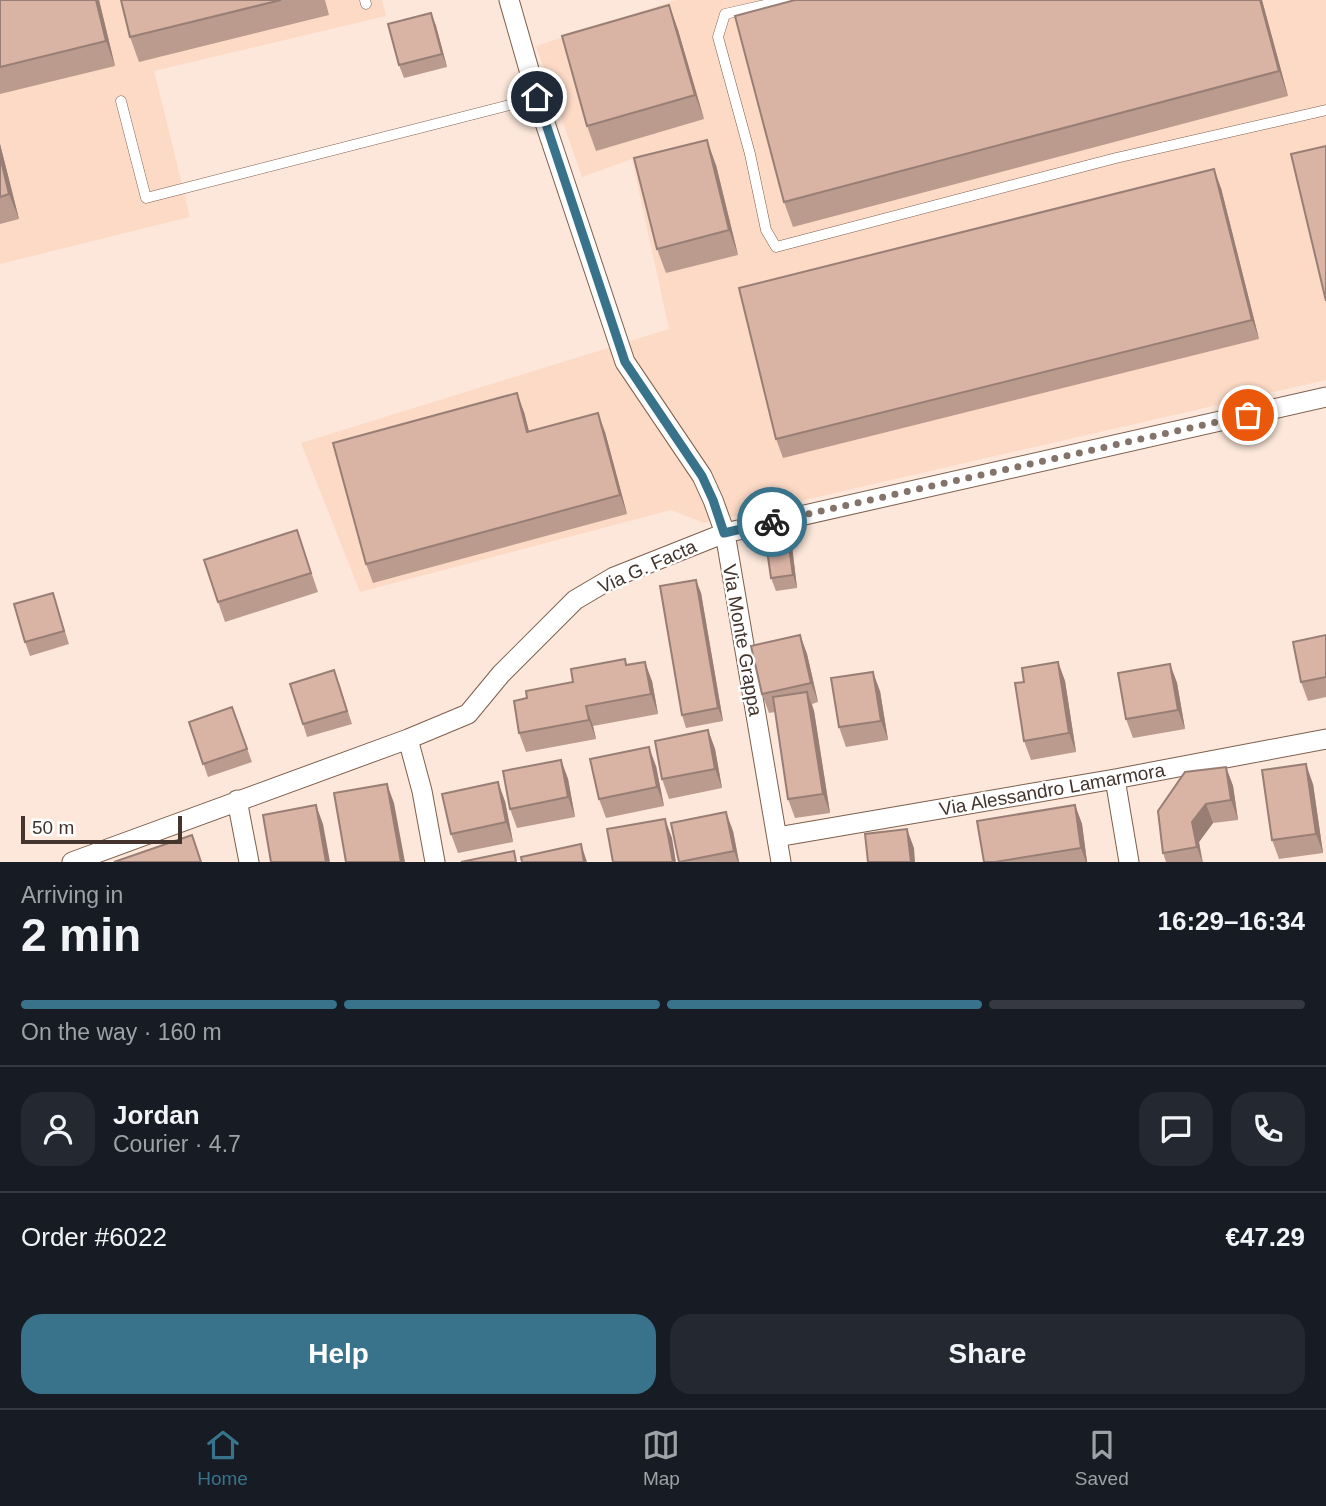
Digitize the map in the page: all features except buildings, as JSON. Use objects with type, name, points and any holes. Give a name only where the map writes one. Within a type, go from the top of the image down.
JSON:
[{"type":"street","name":"Via Monte Grappa","points":[[509,0],[537,97],[625,362],[702,476],[724,533],[781,862]]},
{"type":"street","name":"Via G. Facta","points":[[72,862],[408,739],[468,714],[501,674],[575,600],[624,572],[724,533],[1326,397]]},
{"type":"street","points":[[408,739],[422,791],[435,862]]},
{"type":"street","name":"Via Alessandro Lamarmora","points":[[777,837],[1115,779],[1326,739]]},
{"type":"street","points":[[1115,779],[1129,862]]},
{"type":"street","points":[[237,800],[249,862]]},
{"type":"lane","points":[[787,0],[725,14],[718,37],[753,167],[766,230],[776,247],[1115,159],[1326,110]]},
{"type":"lane","points":[[121,101],[146,198],[537,97]]},
{"type":"shaded area","points":[[0,0],[382,0],[386,16],[154,71],[190,217],[0,264]]},
{"type":"shaded area","points":[[676,0],[1326,0],[1326,380],[704,523],[671,510],[360,592],[301,443],[669,329],[632,159],[582,177],[536,46]]},
{"type":"way so far","points":[[772,522],[1248,415]]},
{"type":"route","points":[[537,97],[625,362],[702,476],[724,533],[772,522]]}]
